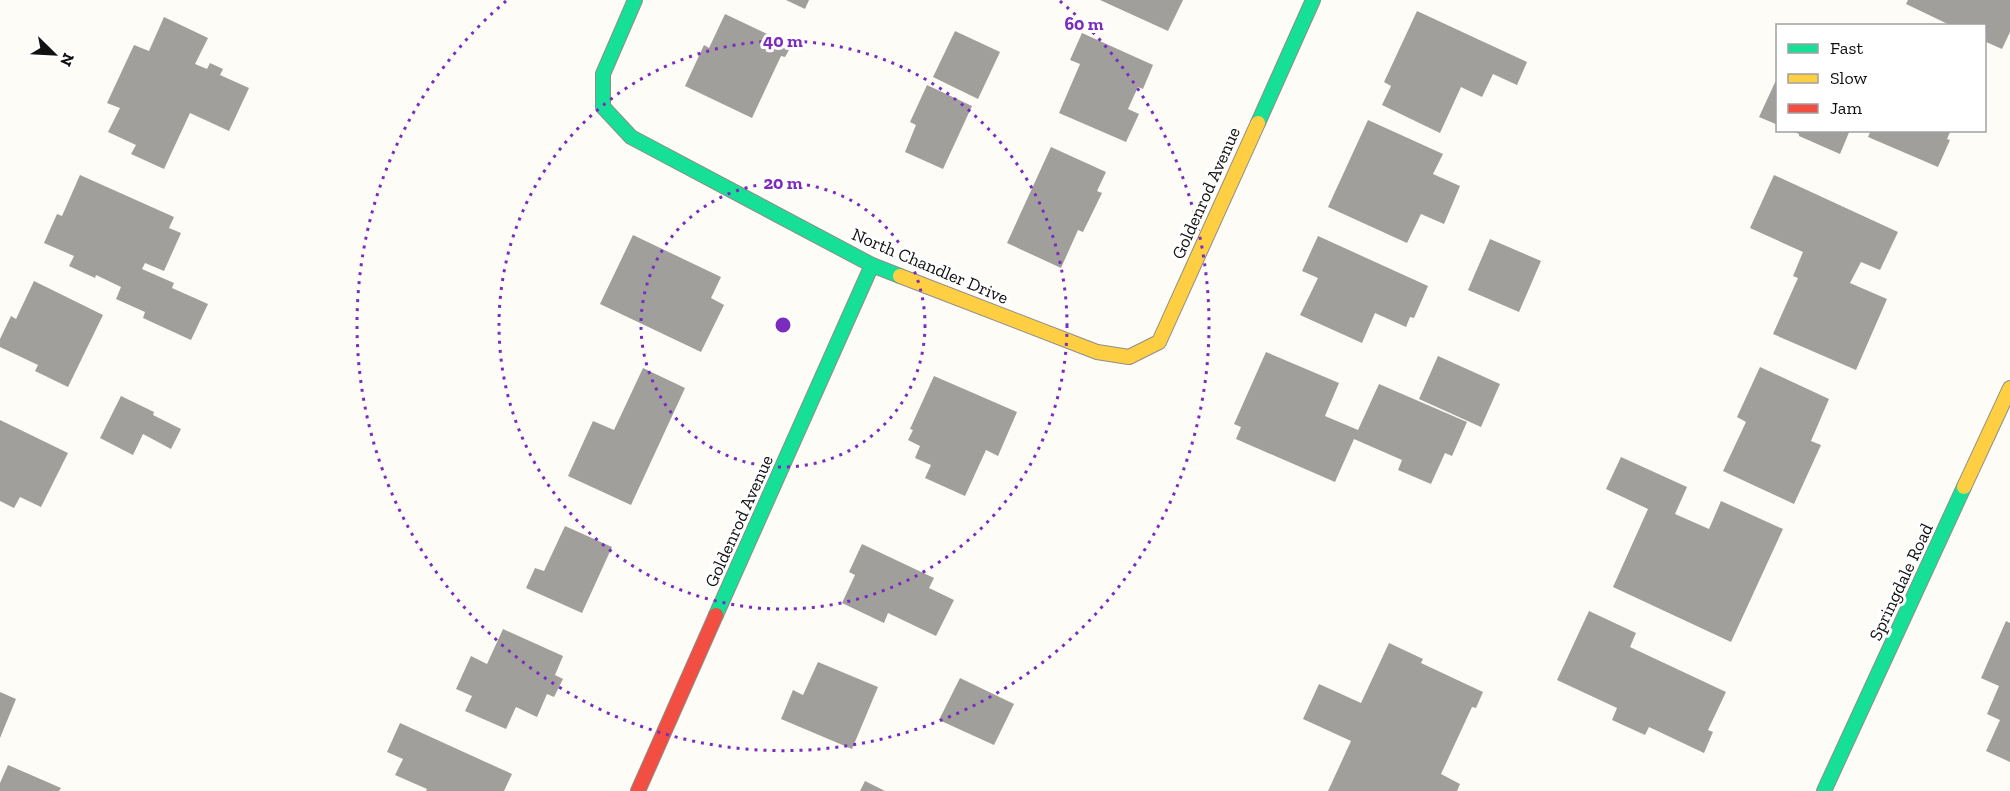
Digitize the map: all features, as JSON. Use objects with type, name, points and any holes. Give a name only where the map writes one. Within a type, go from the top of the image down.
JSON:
[{"type":"street","name":"North Chandler Drive","points":[[635,0],[603,74],[603,107],[631,136],[872,265],[1097,352]]},
{"type":"street","name":"Goldenrod Avenue","points":[[1097,352],[1130,357],[1159,342],[1313,0]]},
{"type":"street","name":"Goldenrod Avenue","points":[[638,791],[872,265]]},
{"type":"street","name":"Springdale Road","points":[[1824,791],[2010,388]]},
{"type":"building","points":[[786,0],[809,0],[805,9]]},
{"type":"building","points":[[1100,0],[1183,0],[1168,31]]},
{"type":"building","points":[[1908,0],[2010,0],[2010,32],[2002,49],[1986,42],[1986,24],[1948,24],[1906,4]]},
{"type":"building","points":[[1417,11],[1527,62],[1517,85],[1493,74],[1482,97],[1461,87],[1440,133],[1382,105],[1391,86],[1384,82]]},
{"type":"building","points":[[725,14],[786,43],[784,48],[789,50],[785,57],[781,56],[752,118],[685,86],[704,45],[709,48]]},
{"type":"building","points":[[164,17],[208,38],[195,64],[207,69],[210,63],[223,69],[220,75],[249,88],[229,131],[190,113],[164,169],[131,154],[136,145],[108,132],[120,108],[107,103],[134,45],[149,51]]},
{"type":"building","points":[[955,31],[1000,52],[978,99],[933,77]]},
{"type":"building","points":[[1082,33],[1153,65],[1143,89],[1138,87],[1128,109],[1139,114],[1126,142],[1059,113],[1080,64],[1070,60]]},
{"type":"building","points":[[1776,80],[1776,124],[1759,117]]},
{"type":"building","points":[[927,85],[972,106],[943,169],[905,152],[916,125],[910,122]]},
{"type":"building","points":[[1368,120],[1443,154],[1433,174],[1460,186],[1444,224],[1421,214],[1407,243],[1328,207]]},
{"type":"building","points":[[1794,132],[1849,132],[1840,154]]},
{"type":"building","points":[[1870,132],[1950,132],[1947,139],[1950,140],[1938,167],[1868,137]]},
{"type":"building","points":[[1051,147],[1106,172],[1097,191],[1102,193],[1083,232],[1078,230],[1061,268],[1007,243]]},
{"type":"building","points":[[80,175],[174,217],[169,228],[181,233],[164,271],[145,263],[142,269],[174,283],[172,288],[208,304],[191,340],[143,318],[145,312],[116,299],[121,287],[69,266],[74,256],[44,243],[57,214],[62,216]]},
{"type":"building","points":[[1774,175],[1898,232],[1880,270],[1861,262],[1850,283],[1887,299],[1856,370],[1773,334],[1798,278],[1793,276],[1803,252],[1750,228]]},
{"type":"building","points":[[633,235],[721,277],[711,298],[724,305],[701,352],[600,304]]},
{"type":"building","points":[[1318,236],[1428,286],[1414,318],[1410,317],[1406,327],[1375,313],[1362,343],[1300,315],[1318,278],[1302,271]]},
{"type":"building","points":[[1490,239],[1541,261],[1519,312],[1468,290]]},
{"type":"building","points":[[34,281],[103,315],[68,387],[35,371],[38,365],[0,347],[0,339],[11,316],[16,319]]},
{"type":"building","points":[[1266,352],[1339,383],[1325,416],[1358,430],[1379,384],[1467,422],[1452,456],[1445,453],[1431,484],[1398,470],[1402,460],[1354,439],[1335,482],[1236,439],[1241,427],[1234,424]]},
{"type":"building","points":[[1438,356],[1500,384],[1481,427],[1419,399]]},
{"type":"building","points":[[1760,367],[1829,399],[1811,441],[1821,445],[1794,504],[1723,471],[1746,422],[1737,417]]},
{"type":"building","points":[[643,368],[685,388],[631,505],[568,476],[593,421],[614,430]]},
{"type":"building","points":[[934,376],[1017,412],[998,456],[986,450],[965,496],[925,478],[931,465],[915,458],[920,446],[908,440],[913,430],[910,429]]},
{"type":"building","points":[[121,396],[154,412],[153,415],[181,429],[171,449],[143,434],[133,455],[100,438]]},
{"type":"building","points":[[0,420],[68,453],[41,507],[20,497],[14,508],[0,501]]},
{"type":"building","points":[[1621,457],[1687,487],[1675,514],[1709,529],[1721,501],[1783,529],[1731,642],[1613,587],[1648,509],[1606,489]]},
{"type":"building","points":[[565,526],[612,547],[582,613],[526,588],[535,568],[544,571]]},
{"type":"building","points":[[862,544],[934,578],[929,588],[954,600],[936,636],[888,613],[884,623],[842,603],[855,575],[849,572]]},
{"type":"building","points":[[1589,611],[1636,633],[1630,647],[1726,692],[1708,730],[1713,732],[1704,753],[1649,727],[1645,735],[1612,720],[1617,708],[1557,680]]},
{"type":"building","points":[[2006,621],[2010,623],[2010,762],[1986,751],[2000,720],[1987,714],[1999,686],[1981,678]]},
{"type":"building","points":[[503,629],[563,656],[555,675],[563,679],[554,697],[547,694],[537,717],[516,707],[506,729],[465,711],[472,696],[456,689],[471,656],[487,664]]},
{"type":"building","points":[[1389,643],[1423,659],[1421,663],[1483,692],[1476,708],[1472,707],[1441,774],[1460,784],[1457,791],[1328,791],[1351,741],[1303,719],[1319,684],[1361,703]]},
{"type":"building","points":[[818,662],[878,687],[852,749],[781,719],[793,690],[803,695]]},
{"type":"building","points":[[960,678],[1014,704],[994,745],[939,720]]},
{"type":"building","points":[[0,692],[16,699],[0,738]]},
{"type":"building","points":[[400,723],[512,774],[504,791],[426,791],[427,789],[395,775],[403,759],[387,752]]},
{"type":"building","points":[[8,765],[61,788],[59,791],[0,791],[0,783]]},
{"type":"building","points":[[865,781],[885,791],[860,791]]},
{"type":"traffic: fast","points":[[635,0],[603,74],[603,107],[631,137],[872,265],[900,276]]},
{"type":"traffic: fast","points":[[1258,123],[1313,0]]},
{"type":"traffic: fast","points":[[716,615],[872,265]]},
{"type":"traffic: fast","points":[[1824,791],[1964,487]]},
{"type":"traffic: slow","points":[[900,276],[1097,352],[1129,357],[1159,342],[1258,123]]},
{"type":"traffic: slow","points":[[1964,487],[2010,388]]},
{"type":"traffic: jam","points":[[638,791],[716,615]]}]
